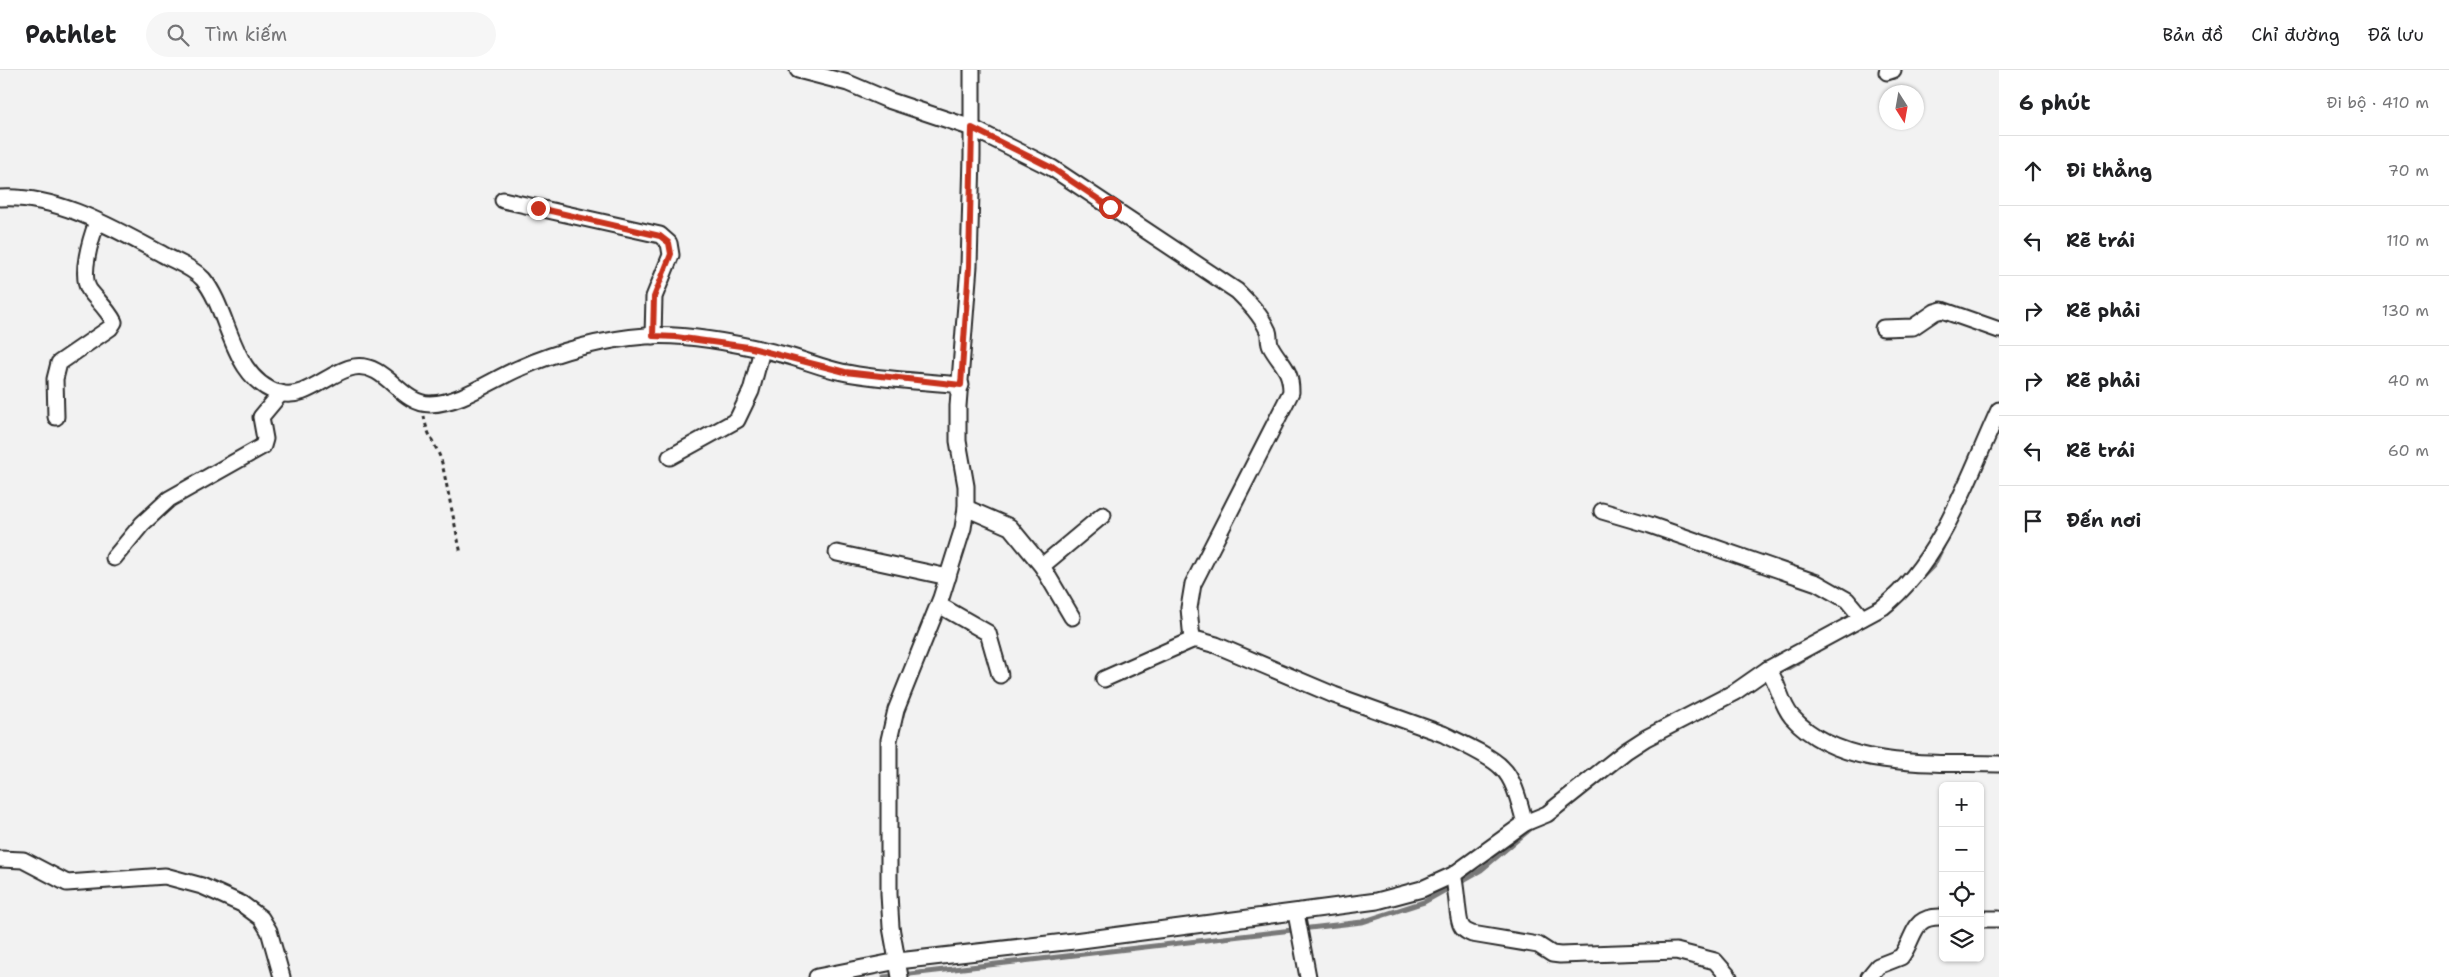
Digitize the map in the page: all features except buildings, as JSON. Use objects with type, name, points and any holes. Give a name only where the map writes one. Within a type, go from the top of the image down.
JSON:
[{"type":"street","points":[[798,70],[848,83],[888,100],[972,128],[1052,168],[1237,291],[1260,317],[1269,333],[1271,347],[1283,362],[1291,378],[1291,392],[1194,584],[1189,608],[1192,640]]},
{"type":"street","points":[[899,970],[891,927],[889,894],[889,740],[896,710],[939,605],[963,528],[966,508],[966,486],[958,441],[958,406],[969,266],[972,70]]},
{"type":"street","points":[[0,198],[26,198],[55,205],[96,222],[194,270],[213,293],[238,354],[258,380],[281,393],[302,391],[331,375],[357,366],[373,369],[414,399],[423,403],[438,403],[457,398],[518,368],[561,353],[618,340],[653,336],[676,337],[762,350],[845,372],[961,385]]},
{"type":"street","points":[[503,200],[624,226],[666,239],[671,248],[671,254],[654,297],[653,336]]},
{"type":"street","points":[[56,417],[54,379],[59,364],[110,328],[114,322],[90,290],[86,280],[90,242],[96,222]]},
{"type":"street","points":[[1883,328],[1913,327],[1935,312],[1942,310],[1999,330]]},
{"type":"street","points":[[670,457],[737,420],[751,391],[762,350]]},
{"type":"street","points":[[114,558],[142,524],[169,499],[263,446],[265,439],[261,417],[281,393]]},
{"type":"street","points":[[817,977],[899,970],[1298,920],[1455,884],[1525,823],[1547,814],[1626,751],[1667,726],[1735,692],[1774,679],[1862,618],[1883,607],[1898,595],[1926,561],[1945,528],[1999,410]]},
{"type":"street","points":[[966,508],[1010,527],[1042,566],[1072,617]]},
{"type":"street","points":[[1602,511],[1817,582],[1847,600],[1862,618]]},
{"type":"street","points":[[1042,566],[1103,515]]},
{"type":"street","points":[[837,553],[948,577]]},
{"type":"street","points":[[939,605],[988,633],[1000,675]]},
{"type":"street","points":[[1104,679],[1192,640],[1216,645],[1278,673],[1444,734],[1464,745],[1502,767],[1508,775],[1525,823]]},
{"type":"street","points":[[1774,679],[1785,709],[1794,719],[1811,733],[1855,754],[1885,761],[1999,764]]},
{"type":"street","points":[[0,859],[23,860],[67,883],[165,876],[202,886],[242,904],[261,918],[269,931],[282,977]]},
{"type":"street","points":[[1455,884],[1462,929],[1478,936],[1538,946],[1552,954],[1560,955],[1676,950],[1715,961],[1728,977]]},
{"type":"street","points":[[1869,977],[1878,966],[1901,957],[1921,921],[1930,917],[1939,917]]},
{"type":"street","points":[[1984,919],[1999,919]]},
{"type":"street","points":[[1298,920],[1308,977]]},
{"type":"path","points":[[423,403],[426,432],[442,463],[461,554]]},
{"type":"waterway","points":[[1921,578],[1934,565],[1943,546]]},
{"type":"waterway","points":[[1786,669],[1817,651]]},
{"type":"waterway","points":[[884,977],[1362,922],[1424,902],[1481,870],[1535,825]]},
{"type":"route","points":[[538,208],[624,226],[666,239],[671,248],[671,254],[655,292],[653,336],[676,337],[748,347],[845,372],[920,382],[961,385],[969,266],[972,128],[1052,168],[1110,207]]}]
